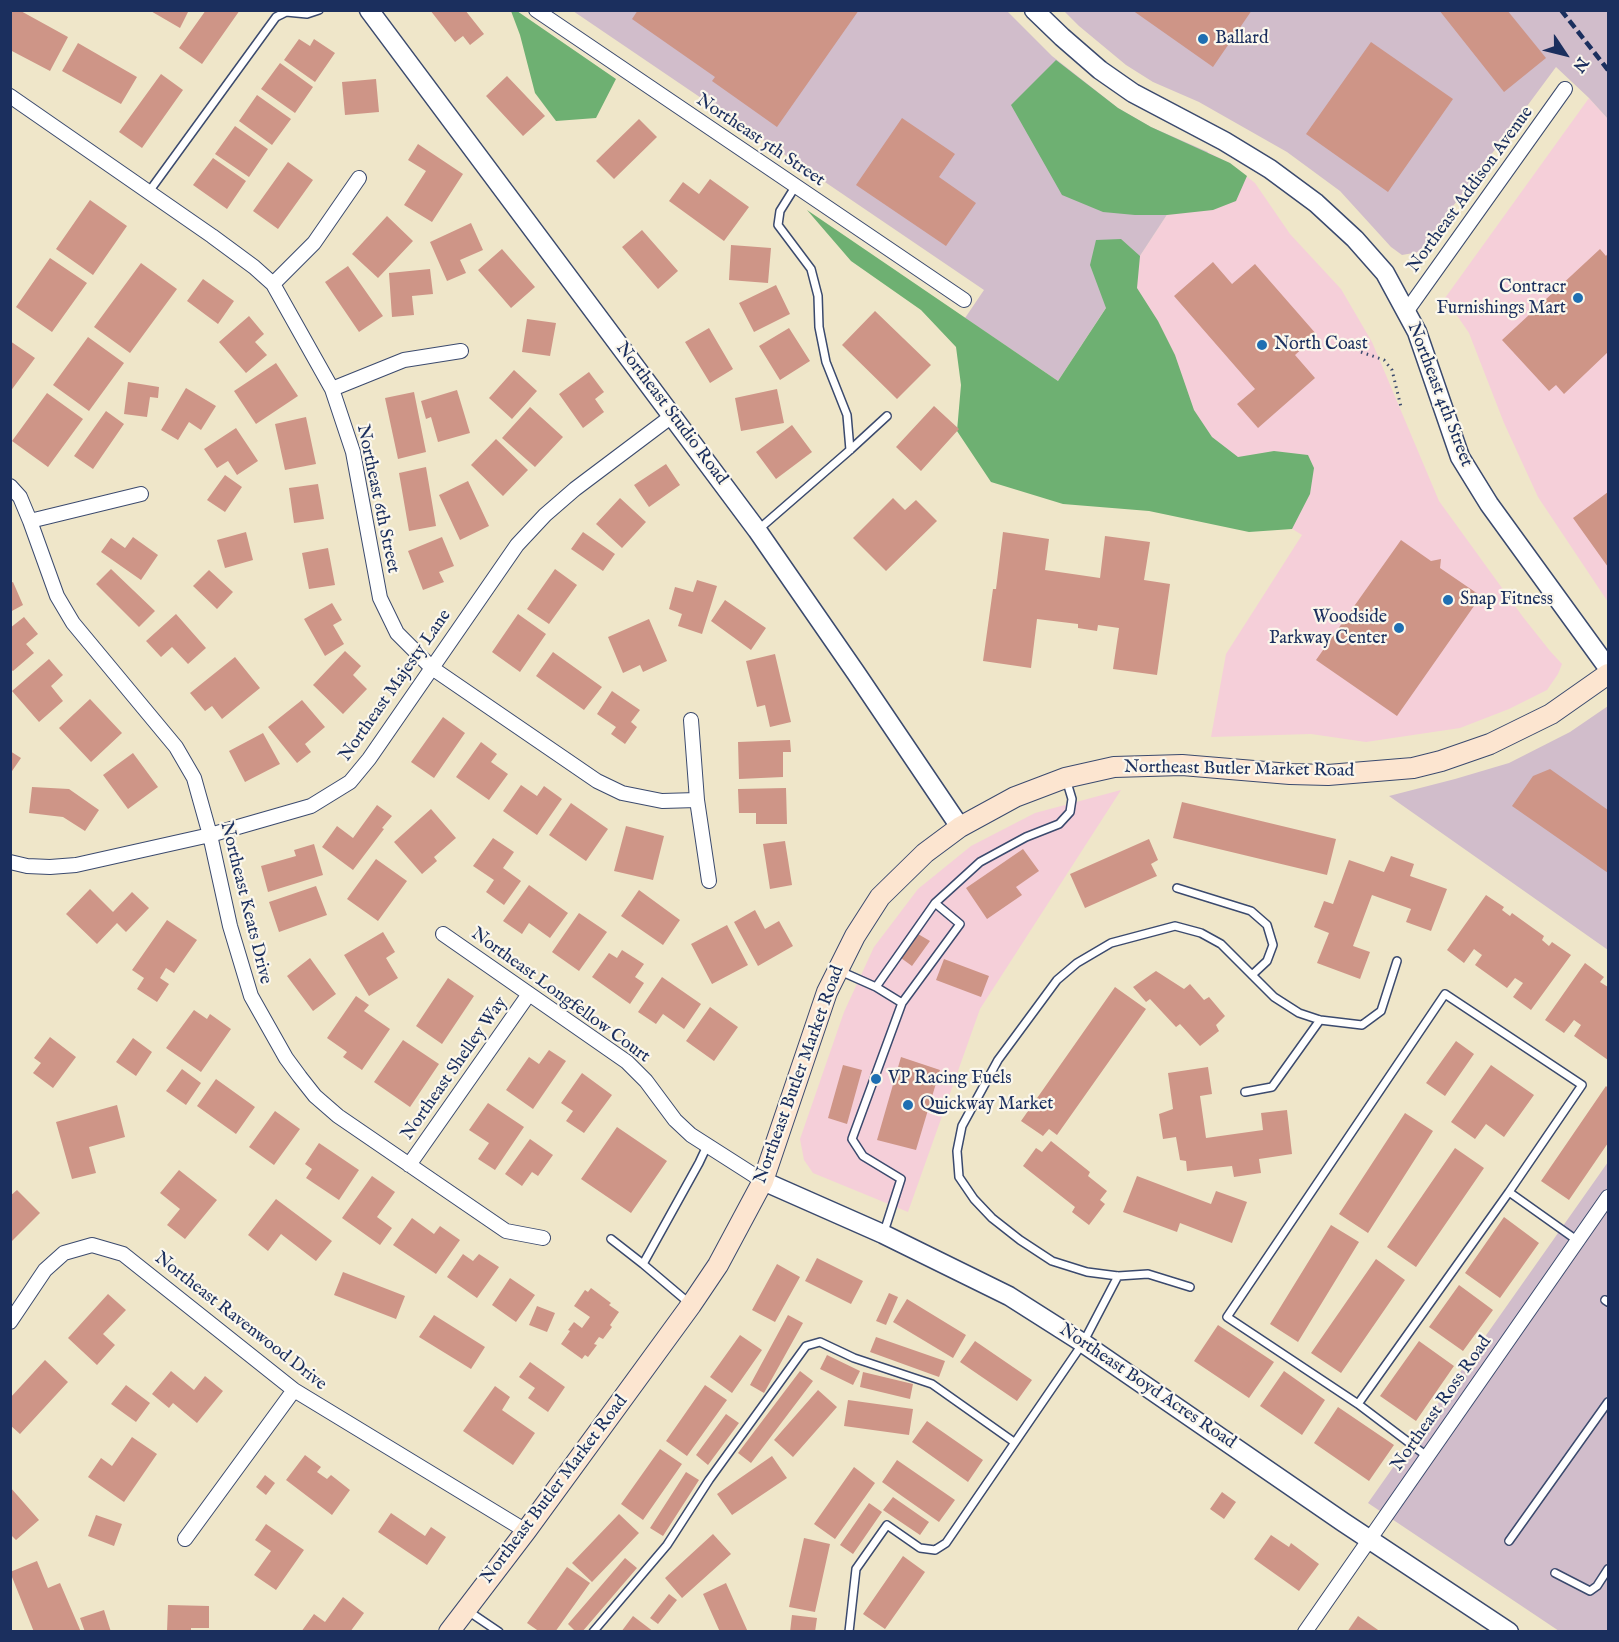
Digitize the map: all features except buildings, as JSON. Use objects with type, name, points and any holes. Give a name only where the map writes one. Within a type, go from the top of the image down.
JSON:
[{"type":"main road","name":"Northeast Butler Market Road","points":[[449,1632],[526,1532],[691,1305],[718,1264],[762,1181],[827,992],[855,936],[880,897],[926,853],[960,827],[1015,797],[1065,778],[1114,767],[1182,765],[1328,775],[1413,768],[1441,761],[1490,744],[1551,714],[1608,674]]},
{"type":"street","name":"Northeast Studio Road","points":[[369,10],[757,530],[960,827]]},
{"type":"street","name":"Northeast 4th Street","points":[[1034,10],[1100,70],[1132,93],[1224,141],[1270,169],[1316,203],[1355,239],[1385,273],[1417,332],[1460,457],[1489,504],[1608,668]]},
{"type":"street","name":"Northeast 5th Street","points":[[540,12],[964,300]]},
{"type":"street","name":"Northeast Addison Avenue","points":[[1406,312],[1565,89]]},
{"type":"street","name":"Northeast 6th Street","points":[[10,96],[212,236],[273,284],[332,389],[353,452],[380,598],[397,633],[432,668],[597,782],[622,793],[662,801],[697,800]]},
{"type":"street","points":[[273,284],[314,243],[359,178]]},
{"type":"street","points":[[332,389],[404,360],[461,351]]},
{"type":"street","name":"Northeast Majesty Lane","points":[[10,862],[39,866],[76,865],[210,835],[311,806],[350,782],[369,759],[517,545],[545,514],[575,489],[672,416]]},
{"type":"street","name":"Northeast Keats Drive","points":[[10,486],[20,497],[57,596],[73,623],[177,747],[194,778],[210,835],[230,926],[251,996],[286,1058],[315,1096],[338,1116],[506,1231],[543,1238]]},
{"type":"street","points":[[30,521],[141,494]]},
{"type":"street","points":[[691,720],[697,800],[709,881]]},
{"type":"street","name":"Northeast Longfellow Court","points":[[443,934],[627,1062],[646,1081],[675,1120],[691,1136],[762,1181]]},
{"type":"street","name":"Northeast Shelley Way","points":[[409,1165],[529,994]]},
{"type":"street","name":"Northeast Boyd Acres Road","points":[[762,1181],[883,1234],[1009,1296],[1083,1343],[1509,1632]]},
{"type":"street","name":"Northeast Ross Road","points":[[1305,1632],[1608,1197]]},
{"type":"street","name":"Northeast Ravenwood Drive","points":[[10,1322],[45,1270],[64,1253],[92,1245],[123,1254],[294,1390],[526,1532]]},
{"type":"street","points":[[186,1539],[294,1390]]},
{"type":"lane","points":[[148,193],[276,17],[286,12],[307,15],[319,10]]},
{"type":"lane","points":[[795,187],[780,211],[777,225],[811,269],[818,296],[819,327],[826,362],[847,415],[850,450]]},
{"type":"lane","points":[[757,530],[887,416]]},
{"type":"lane","points":[[876,987],[935,903],[980,862],[1026,837],[1059,824],[1070,812],[1072,799],[1065,778]]},
{"type":"lane","points":[[1177,888],[1251,911],[1267,925],[1273,945],[1267,961],[1252,975]]},
{"type":"lane","points":[[883,1234],[901,1179],[863,1156],[852,1139],[902,1003],[960,924],[935,903]]},
{"type":"lane","points":[[1190,1287],[1148,1274],[1119,1276],[1087,1272],[1052,1261],[992,1218],[974,1199],[959,1177],[957,1151],[962,1126],[998,1060],[1057,980],[1077,963],[1111,943],[1175,926],[1201,933],[1221,944],[1274,997],[1299,1013],[1320,1020],[1362,1026],[1381,1011],[1397,961]]},
{"type":"lane","points":[[838,970],[876,987],[902,1003]]},
{"type":"lane","points":[[1358,1404],[1582,1085],[1445,994],[1227,1317],[1358,1404],[1428,1457]]},
{"type":"lane","points":[[1245,1092],[1272,1087],[1320,1020]]},
{"type":"lane","points":[[643,1264],[707,1146]]},
{"type":"lane","points":[[1509,1192],[1578,1240]]},
{"type":"lane","points":[[611,1239],[691,1305]]},
{"type":"lane","points":[[849,1632],[856,1569],[887,1525],[920,1548],[935,1551],[946,1542],[1083,1343],[1119,1276]]},
{"type":"lane","points":[[593,1632],[667,1545],[709,1480],[806,1346],[820,1342],[854,1358],[932,1384],[1014,1442]]},
{"type":"lane","points":[[1509,1541],[1608,1402]]},
{"type":"lane","points":[[1555,1573],[1590,1591],[1597,1586],[1608,1569]]},
{"type":"lane","points":[[465,1609],[499,1632]]},
{"type":"path","points":[[1361,352],[1384,360],[1392,370],[1401,407]]},
{"type":"shaded area","points":[[573,11],[1007,11],[1052,56],[1118,108],[1151,127],[1208,152],[1058,381],[965,318],[984,290]]},
{"type":"shaded area","points":[[1064,11],[1607,11],[1608,119],[1556,67],[1419,252],[1402,255],[1391,247],[1340,191],[1287,152],[1199,102],[1153,82],[1126,65]]},
{"type":"shaded area","points":[[1589,98],[1608,119],[1608,602],[1538,497],[1504,423],[1469,333],[1445,298]]},
{"type":"shaded area","points":[[1208,152],[1230,163],[1255,183],[1290,234],[1341,289],[1372,342],[1439,501],[1523,617],[1562,664],[1547,690],[1509,709],[1460,728],[1366,742],[1311,734],[1211,737],[1226,654],[1302,535],[1058,381]]},
{"type":"shaded area","points":[[1608,706],[1608,950],[1389,796],[1509,763],[1570,732]]},
{"type":"shaded area","points":[[1121,790],[980,1009],[908,1212],[813,1173],[804,1160],[800,1139],[844,1012],[874,947],[918,889],[971,846],[1035,813]]},
{"type":"shaded area","points":[[1608,1162],[1608,1631],[1559,1631],[1368,1503]]},
{"type":"green space","points":[[511,11],[517,11],[616,79],[596,118],[556,121],[535,93],[520,35]]},
{"type":"green space","points":[[1056,60],[1118,108],[1151,127],[1230,163],[1247,176],[1236,201],[1213,210],[1167,215],[1135,215],[1103,212],[1062,195],[1011,105]]},
{"type":"green space","points":[[807,210],[1058,381],[1106,308],[1090,265],[1096,240],[1121,239],[1140,256],[1137,288],[1158,321],[1175,355],[1194,410],[1212,437],[1238,457],[1274,451],[1308,455],[1314,468],[1310,494],[1292,529],[1249,532],[1149,511],[1063,504],[991,482],[957,431],[961,385],[956,347],[921,310],[851,261]]},
{"type":"railway","points":[[1561,10],[1608,70]]},
{"type":"place","name":"Ballard","points":[[1203,39]]},
{"type":"place","name":"Contracr Furnishings Mart","points":[[1578,298]]},
{"type":"place","name":"North Coast","points":[[1262,345]]},
{"type":"place","name":"Snap Fitness","points":[[1448,600]]},
{"type":"place","name":"Woodside Parkway Center","points":[[1399,628]]},
{"type":"place","name":"VP Racing Fuels","points":[[876,1079]]},
{"type":"place","name":"Quickway Market","points":[[908,1105]]}]
